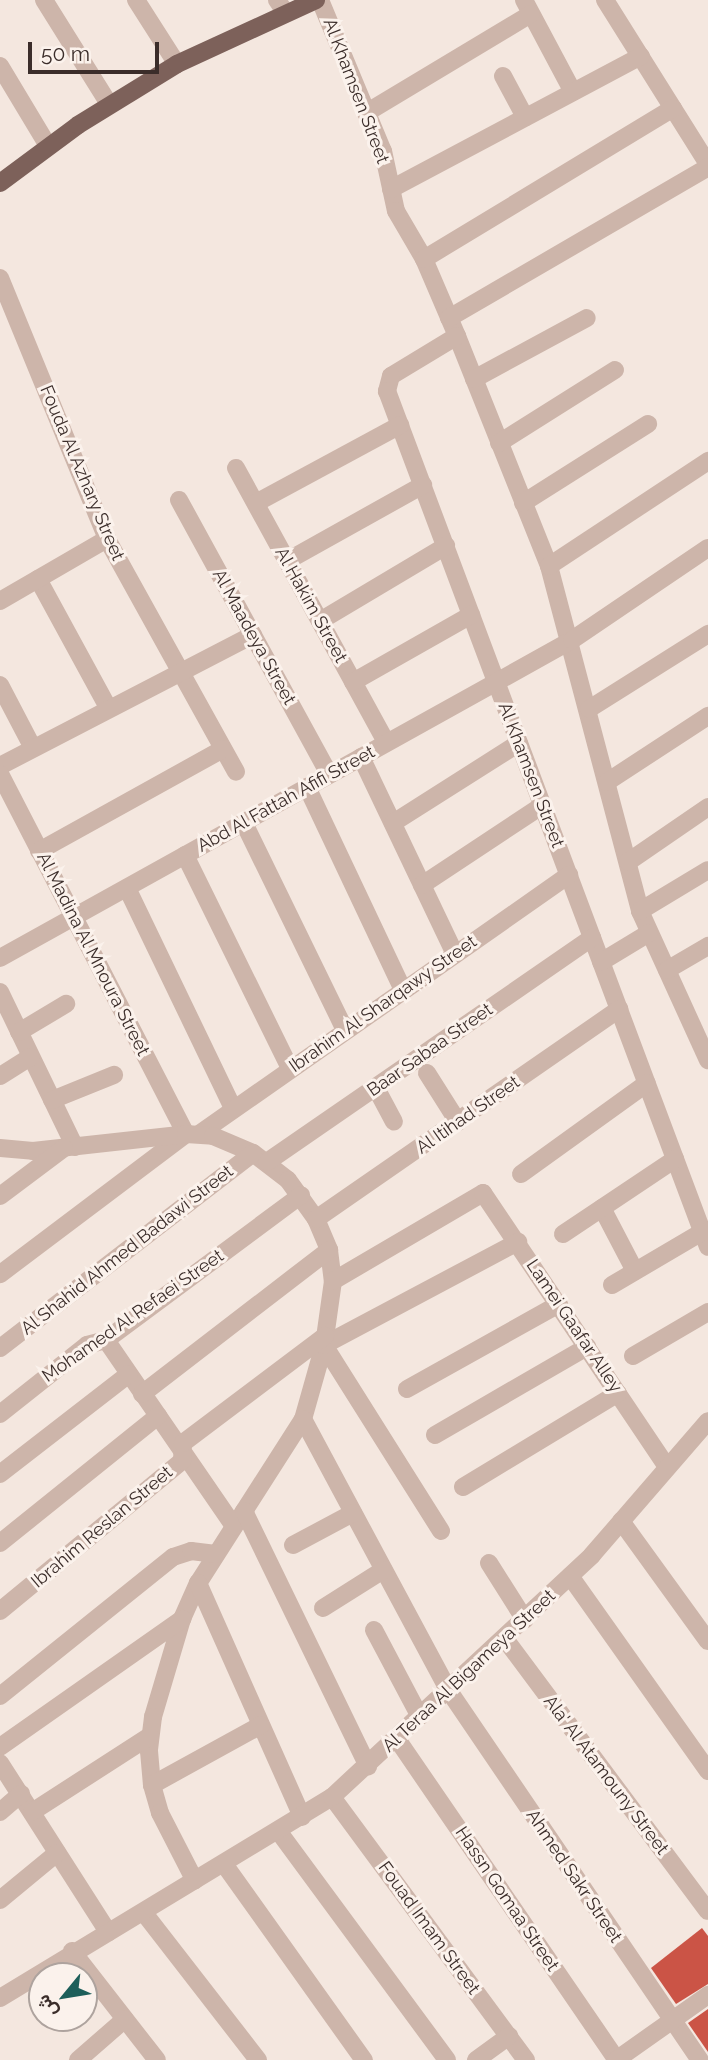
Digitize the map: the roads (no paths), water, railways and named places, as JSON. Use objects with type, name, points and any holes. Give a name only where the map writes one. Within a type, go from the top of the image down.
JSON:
[{"type":"main road","points":[[0,184],[48,146],[109,104],[177,64],[281,6],[318,0]]},
{"type":"street","points":[[44,0],[109,104]]},
{"type":"street","points":[[136,0],[177,64]]},
{"type":"street","name":"Al Khamsen Street","points":[[318,0],[383,151],[396,211],[424,259],[549,566],[572,640],[640,911],[667,970],[702,1025],[708,1060]]},
{"type":"street","points":[[449,318],[708,165],[605,0]]},
{"type":"street","points":[[366,113],[527,7],[573,92]]},
{"type":"street","points":[[390,189],[641,56]]},
{"type":"street","points":[[0,66],[48,146]]},
{"type":"street","points":[[503,76],[525,117]]},
{"type":"street","points":[[424,259],[673,108]]},
{"type":"street","name":"Fouda Al Azhary Street","points":[[0,278],[107,539],[236,772]]},
{"type":"street","points":[[474,379],[587,318]]},
{"type":"street","name":"Al Khamsen Street","points":[[457,336],[388,379],[387,391],[705,1240]]},
{"type":"street","points":[[499,443],[615,370]]},
{"type":"street","points":[[523,503],[648,424]]},
{"type":"street","points":[[256,503],[400,425]]},
{"type":"street","points":[[549,566],[708,461]]},
{"type":"street","name":"Al Hakim Street","points":[[236,468],[387,742]]},
{"type":"street","points":[[287,561],[423,485]]},
{"type":"street","name":"Al Maadeya Street","points":[[179,500],[329,775]]},
{"type":"street","points":[[0,601],[107,539]]},
{"type":"street","points":[[320,621],[446,546]]},
{"type":"street","name":"Abd Al Fattah Afifi Street","points":[[0,958],[572,640],[708,548]]},
{"type":"street","points":[[38,579],[109,709]]},
{"type":"street","points":[[353,682],[471,615]]},
{"type":"street","points":[[589,709],[708,634]]},
{"type":"street","points":[[0,766],[253,635]]},
{"type":"street","points":[[0,685],[33,748]]},
{"type":"street","points":[[607,782],[708,716]]},
{"type":"street","points":[[393,823],[519,743]]},
{"type":"street","points":[[39,851],[223,749]]},
{"type":"street","points":[[361,757],[455,954]]},
{"type":"street","name":"Al Madina Al Mnoura Street","points":[[0,774],[192,1134]]},
{"type":"street","points":[[307,787],[402,990]]},
{"type":"street","points":[[422,885],[543,805]]},
{"type":"street","points":[[628,862],[708,807]]},
{"type":"street","points":[[244,822],[345,1030]]},
{"type":"street","points":[[185,855],[290,1068]]},
{"type":"street","points":[[640,911],[708,870]]},
{"type":"street","name":"Ibrahim Al Sharqawy Street","points":[[0,1274],[192,1134],[569,875]]},
{"type":"street","points":[[127,888],[233,1108]]},
{"type":"street","points":[[601,962],[649,933]]},
{"type":"street","name":"Baar Sabaa Street","points":[[260,1157],[376,1088],[592,938]]},
{"type":"street","points":[[667,970],[708,946]]},
{"type":"street","points":[[2,999],[52,1100],[70,1147]]},
{"type":"street","points":[[19,1032],[66,1004]]},
{"type":"street","name":"Al Itihad Street","points":[[316,1219],[619,1009]]},
{"type":"street","points":[[0,1076],[31,1056]]},
{"type":"street","points":[[427,1073],[458,1122]]},
{"type":"street","points":[[52,1100],[114,1075]]},
{"type":"street","points":[[521,1174],[647,1083]]},
{"type":"street","points":[[376,1088],[394,1122]]},
{"type":"street","points":[[0,1148],[33,1152],[192,1134],[260,1157],[301,1195],[316,1219],[328,1250],[333,1281],[324,1340],[303,1419],[198,1583],[182,1619],[150,1736],[152,1785],[160,1813],[195,1881]]},
{"type":"street","points":[[0,1196],[70,1147]]},
{"type":"street","name":"Al Shahid Ahmed Badawi Street","points":[[0,1348],[260,1157]]},
{"type":"street","points":[[563,1234],[675,1159]]},
{"type":"street","name":"Mohamed Al Refaei Street","points":[[0,1414],[87,1345],[106,1340],[301,1195]]},
{"type":"street","name":"Lamei Gaafar Alley","points":[[333,1281],[476,1196],[489,1197],[667,1467]]},
{"type":"street","points":[[602,1208],[635,1271]]},
{"type":"street","points":[[611,1285],[635,1271],[705,1240]]},
{"type":"street","name":"Ibrahim Reslan Street","points":[[0,1611],[182,1461],[183,1443],[324,1340],[518,1242]]},
{"type":"street","points":[[142,1394],[328,1250]]},
{"type":"street","points":[[407,1390],[559,1304]]},
{"type":"street","points":[[634,1356],[708,1312]]},
{"type":"street","points":[[106,1340],[181,1450],[239,1519],[368,1766]]},
{"type":"street","points":[[324,1340],[441,1531]]},
{"type":"street","points":[[435,1435],[587,1347]]},
{"type":"street","points":[[0,1474],[129,1374]]},
{"type":"street","points":[[463,1487],[618,1393]]},
{"type":"street","points":[[0,1543],[158,1416]]},
{"type":"street","name":"Ahmed Sakr Street","points":[[303,1419],[449,1691],[699,2060]]},
{"type":"street","name":"Al Teraa Al Bigameya Street","points":[[0,1998],[72,1951],[144,1913],[332,1797],[570,1576],[708,1420]]},
{"type":"street","points":[[293,1545],[353,1513]]},
{"type":"street","points":[[621,1521],[708,1641]]},
{"type":"street","points":[[0,1696],[173,1557],[191,1551],[215,1554]]},
{"type":"street","points":[[489,1563],[525,1620]]},
{"type":"street","points":[[323,1608],[383,1570]]},
{"type":"street","points":[[570,1576],[708,1771]]},
{"type":"street","points":[[198,1583],[302,1817]]},
{"type":"street","points":[[0,1747],[182,1619]]},
{"type":"street","points":[[374,1630],[420,1717]]},
{"type":"street","name":"Ala' Al Atamouny Street","points":[[505,1639],[708,1910]]},
{"type":"street","points":[[152,1785],[261,1726]]},
{"type":"street","points":[[32,1812],[150,1736]]},
{"type":"street","name":"Hassn Gomaa Street","points":[[397,1739],[617,2060]]},
{"type":"street","points":[[0,1763],[108,1932]]},
{"type":"street","points":[[0,1812],[21,1794]]},
{"type":"street","name":"Fouad Imam Street","points":[[332,1797],[526,2060]]},
{"type":"street","points":[[279,1832],[447,2060]]},
{"type":"street","points":[[0,1900],[57,1853]]},
{"type":"street","points":[[224,1864],[364,2060]]},
{"type":"street","points":[[144,1913],[258,2060]]},
{"type":"street","points":[[72,1951],[157,2060]]},
{"type":"street","points":[[617,2060],[708,1995]]},
{"type":"street","points":[[78,2060],[125,2019]]},
{"type":"street","points":[[476,2060],[509,2036]]}]
